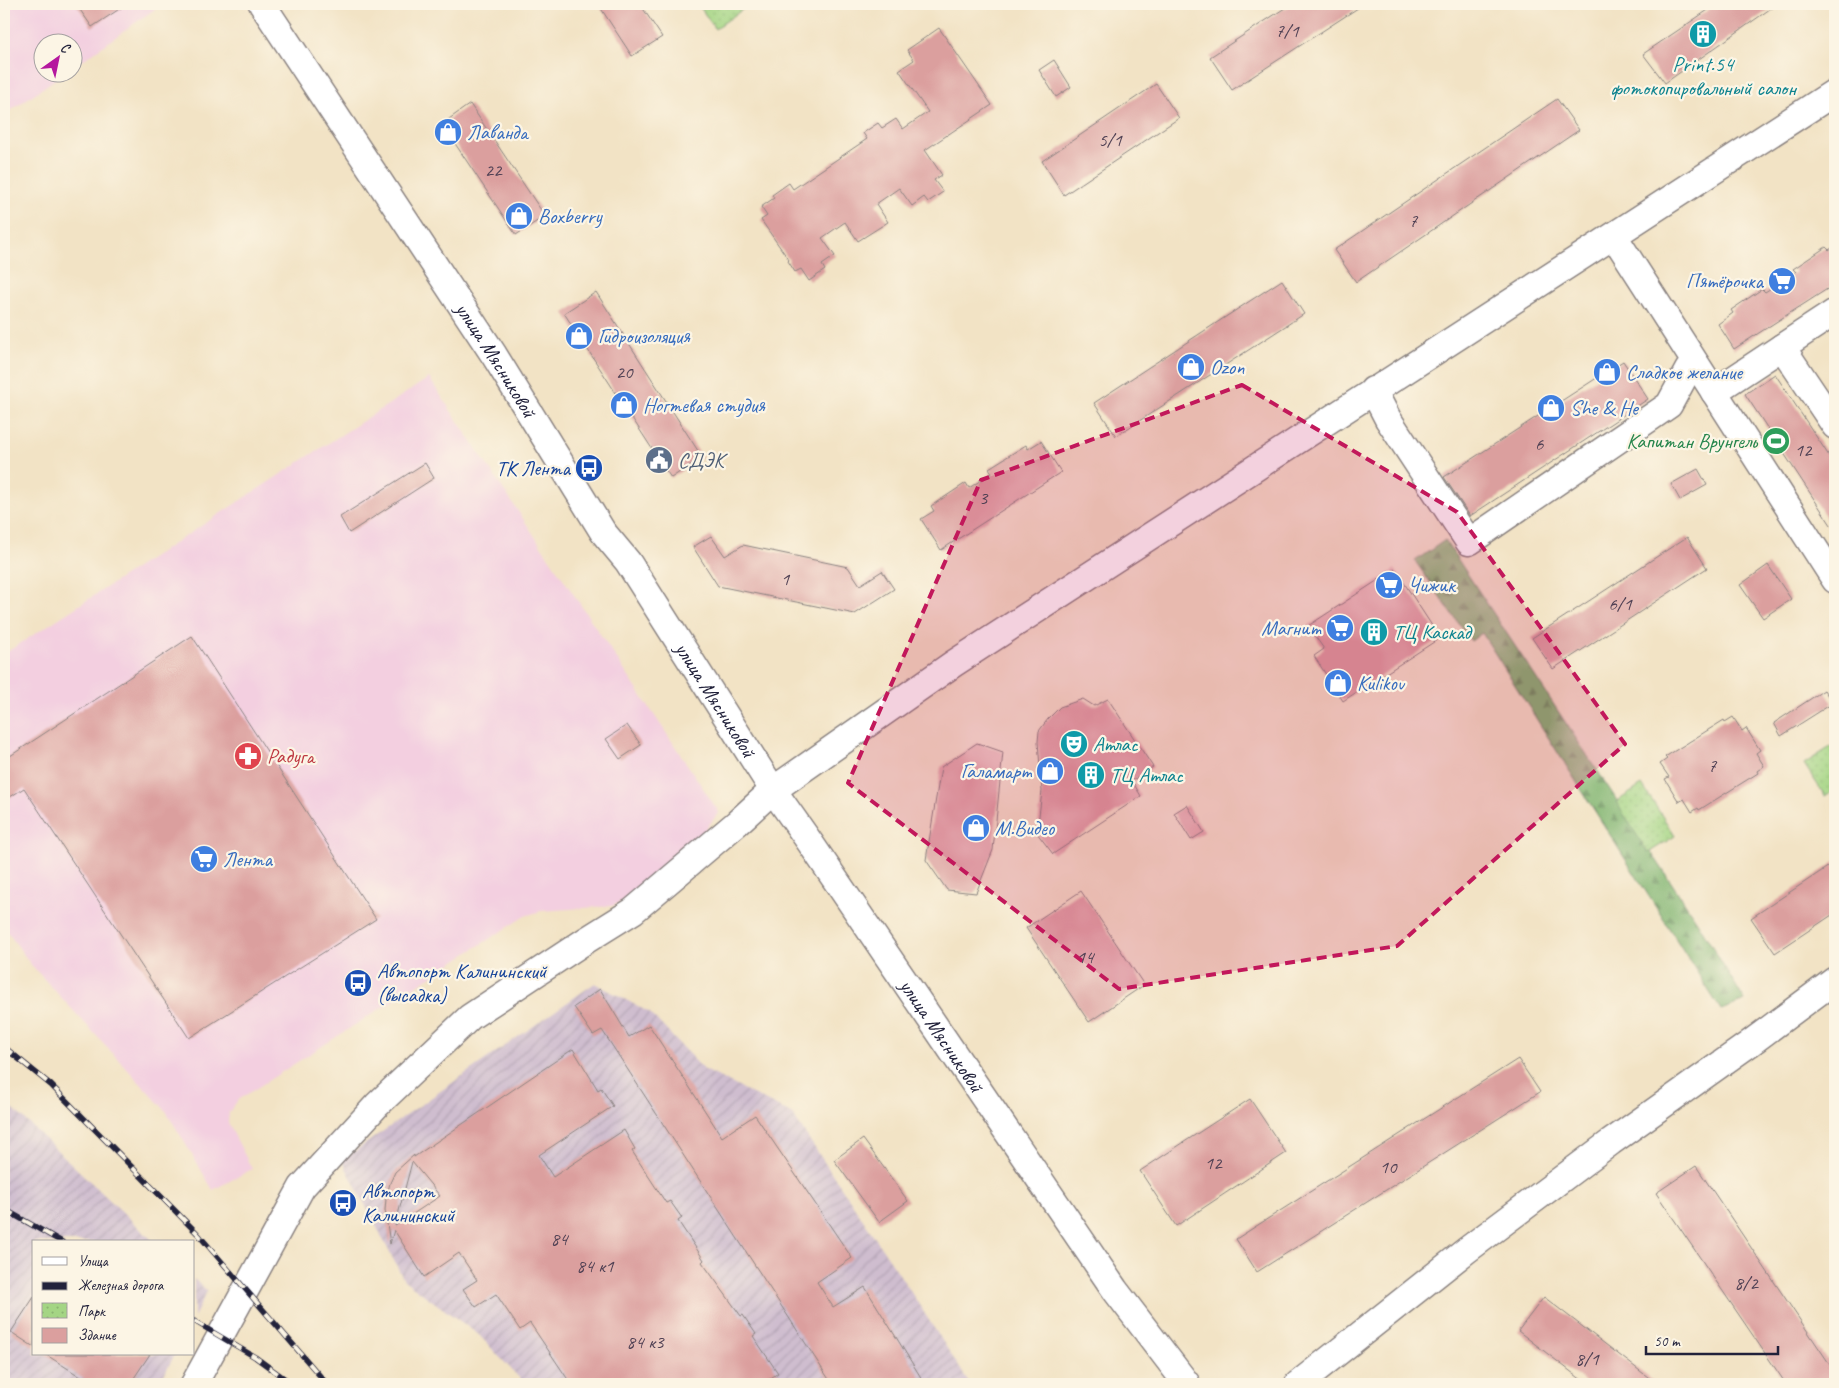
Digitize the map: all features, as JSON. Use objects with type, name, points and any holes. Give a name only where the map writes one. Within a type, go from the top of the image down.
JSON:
[{"type":"street","name":"улица Мясниковой","points":[[262,4],[494,355],[603,532],[628,562],[773,790],[1116,1290],[1187,1384]]},
{"type":"street","points":[[194,1384],[302,1187],[377,1105],[470,1017],[633,911],[773,790],[958,660],[1835,92]]},
{"type":"street","points":[[1614,236],[1835,580]]},
{"type":"street","points":[[1714,392],[1835,312]]},
{"type":"street","points":[[1782,347],[1835,426]]},
{"type":"street","points":[[1373,390],[1388,419],[1470,542],[1669,405],[1688,370]]},
{"type":"street","points":[[1298,1384],[1460,1256],[1611,1142],[1835,980]]},
{"type":"highlighted area","points":[[1242,385],[1457,512],[1625,744],[1397,946],[1119,989],[848,783],[981,480]]},
{"type":"shaded area","points":[[4,4],[162,4],[82,61],[82,32],[32,32],[32,82],[51,82],[4,115]]},
{"type":"shaded area","points":[[429,378],[719,812],[698,839],[630,898],[612,906],[541,911],[525,916],[238,1100],[229,1112],[228,1123],[252,1169],[213,1190],[166,1111],[32,966],[4,927],[4,654]]},
{"type":"shaded area","points":[[595,983],[650,1013],[703,1069],[792,1114],[896,1269],[970,1384],[525,1384],[479,1335],[404,1280],[342,1160]]},
{"type":"shaded area","points":[[4,1100],[152,1240],[32,1240],[32,1356],[174,1356],[159,1384],[4,1384]]},
{"type":"shaded area","points":[[195,1280],[207,1291],[195,1315]]},
{"type":"green space","points":[[698,4],[744,4],[746,7],[715,29]]},
{"type":"green space","points":[[1445,540],[1698,923],[1745,1001],[1721,1010],[1482,633],[1471,641],[1415,561]]},
{"type":"green space","points":[[1835,744],[1835,789],[1825,796],[1804,764]]},
{"type":"green space","points":[[1642,785],[1675,836],[1648,853],[1616,802]]},
{"type":"building","points":[[76,4],[127,4],[92,27]]},
{"type":"building","points":[[598,4],[640,4],[662,37],[632,56]]},
{"type":"building","points":[[1291,4],[1364,4],[1232,90],[1210,57]]},
{"type":"building","name":"Print.54 фотокопировальный салон","points":[[1717,4],[1777,4],[1665,83],[1643,54]]},
{"type":"building","points":[[939,28],[992,105],[925,150],[942,175],[934,180],[943,192],[928,202],[924,197],[912,206],[899,188],[876,204],[888,222],[858,241],[845,222],[822,238],[835,256],[822,265],[825,270],[809,281],[801,269],[795,272],[789,260],[761,220],[767,216],[761,207],[774,198],[772,195],[789,183],[793,189],[867,139],[863,133],[878,123],[882,128],[896,119],[903,129],[928,112],[899,70],[914,60],[907,50]]},
{"type":"building","points":[[1054,60],[1071,87],[1056,97],[1039,70]]},
{"type":"building","points":[[1156,84],[1179,118],[1064,195],[1042,161]]},
{"type":"building","points":[[1557,99],[1579,130],[1356,282],[1334,250]]},
{"type":"building","points":[[470,104],[545,216],[516,235],[442,124]]},
{"type":"building","points":[[1835,246],[1835,284],[1734,349],[1718,324],[1733,313],[1731,310],[1762,289],[1765,292],[1796,272],[1793,269],[1826,247],[1829,250]]},
{"type":"building","points":[[1282,280],[1304,314],[1116,436],[1094,403]]},
{"type":"building","points":[[596,292],[702,457],[671,478],[564,313]]},
{"type":"building","points":[[1623,361],[1648,399],[1470,516],[1444,477]]},
{"type":"building","points":[[1775,374],[1835,465],[1835,531],[1745,394]]},
{"type":"building","points":[[1041,441],[1061,472],[941,550],[921,519],[934,511],[931,506],[966,483],[969,488],[992,473],[989,468],[1026,445],[1028,449]]},
{"type":"building","points":[[425,463],[434,478],[349,533],[340,517]]},
{"type":"building","points":[[1698,469],[1707,485],[1680,500],[1671,484]]},
{"type":"building","points":[[711,536],[725,556],[743,545],[848,567],[860,585],[882,571],[894,589],[855,614],[718,586],[693,547]]},
{"type":"building","points":[[1687,537],[1707,568],[1553,669],[1532,638]]},
{"type":"building","points":[[1768,565],[1791,599],[1763,618],[1740,585]]},
{"type":"building","name":"ТЦ Каскад","points":[[1395,569],[1440,638],[1343,701],[1314,656],[1324,649],[1308,626]]},
{"type":"building","name":"Лента","points":[[192,636],[376,919],[189,1038],[24,788],[4,801],[4,760]]},
{"type":"building","points":[[1824,690],[1833,703],[1781,736],[1774,723]]},
{"type":"building","name":"ТЦ Атлас","points":[[1083,699],[1094,706],[1108,699],[1153,767],[1132,781],[1141,796],[1053,854],[1037,833],[1042,791],[1038,742],[1039,731],[1060,707]]},
{"type":"building","points":[[1733,717],[1742,731],[1746,728],[1760,750],[1756,753],[1764,766],[1757,771],[1758,773],[1699,810],[1698,808],[1692,812],[1684,799],[1679,802],[1665,779],[1669,777],[1660,764],[1667,759],[1665,757],[1724,720],[1725,722]]},
{"type":"building","points":[[627,725],[641,745],[620,759],[606,739]]},
{"type":"building","points":[[977,743],[1003,752],[993,850],[976,893],[947,890],[926,860],[941,767]]},
{"type":"building","points":[[1187,805],[1204,832],[1191,840],[1174,813]]},
{"type":"building","points":[[1835,862],[1835,913],[1775,953],[1751,918]]},
{"type":"building","points":[[1081,891],[1144,985],[1089,1022],[1026,928]]},
{"type":"building","points":[[600,989],[629,1037],[649,1025],[722,1137],[755,1115],[852,1258],[817,1282],[833,1307],[865,1287],[925,1384],[832,1384],[602,1030],[593,1035],[574,1007]]},
{"type":"building","points":[[573,1049],[598,1090],[601,1088],[613,1106],[539,1155],[553,1177],[624,1130],[635,1149],[632,1151],[666,1203],[670,1201],[682,1218],[678,1221],[704,1260],[702,1262],[741,1316],[743,1315],[756,1334],[753,1336],[778,1373],[762,1384],[571,1384],[530,1323],[520,1330],[496,1294],[476,1307],[463,1289],[477,1280],[459,1253],[424,1277],[394,1230],[390,1244],[385,1210],[390,1183],[395,1172],[414,1155],[414,1157]],"holes":[[[412,1162],[440,1196],[395,1226]]]},
{"type":"building","points":[[1518,1059],[1540,1092],[1257,1272],[1236,1239]]},
{"type":"building","points":[[1250,1099],[1286,1153],[1176,1226],[1140,1171]]},
{"type":"building","points":[[863,1139],[908,1201],[879,1222],[834,1160]]},
{"type":"building","points":[[1696,1166],[1835,1372],[1835,1384],[1786,1384],[1656,1193]]},
{"type":"building","points":[[1544,1297],[1657,1384],[1587,1384],[1518,1331]]},
{"type":"building","points":[[32,1300],[32,1346],[11,1332]]},
{"type":"building","points":[[48,1356],[149,1356],[130,1384],[92,1384]]},
{"type":"railway","points":[[4,1047],[51,1085],[197,1233],[327,1384]]},
{"type":"railway","points":[[4,1209],[58,1240]]},
{"type":"railway","points":[[195,1322],[255,1357],[292,1384]]},
{"type":"place","name":"Print.54 фотокопировальный салон","points":[[1703,34]]},
{"type":"place","name":"Лаванда","points":[[448,132]]},
{"type":"place","name":"Boxberry","points":[[519,216]]},
{"type":"place","name":"Пятёрочка","points":[[1782,281]]},
{"type":"place","name":"Гидроизоляция","points":[[579,336]]},
{"type":"place","name":"Ozon","points":[[1191,367]]},
{"type":"place","name":"Сладкое желание","points":[[1607,372]]},
{"type":"place","name":"Ногтевая студия","points":[[624,405]]},
{"type":"place","name":"She & He","points":[[1551,408]]},
{"type":"place","name":"Капитан Врунгель","points":[[1776,441]]},
{"type":"place","name":"СДЭК","points":[[659,460]]},
{"type":"place","name":"ТК Лента","points":[[589,468]]},
{"type":"place","name":"Чижик","points":[[1389,585]]},
{"type":"place","name":"Магнит","points":[[1340,628]]},
{"type":"place","name":"ТЦ Каскад","points":[[1374,632]]},
{"type":"place","name":"Kulikov","points":[[1338,683]]},
{"type":"place","name":"Атлас","points":[[1074,744]]},
{"type":"place","name":"Радуга","points":[[248,756]]},
{"type":"place","name":"Галамарт","points":[[1050,771]]},
{"type":"place","name":"ТЦ Атлас","points":[[1091,775]]},
{"type":"place","name":"М.Видео","points":[[976,828]]},
{"type":"place","name":"Лента","points":[[204,859]]},
{"type":"place","name":"Автопорт Калининский (высадка)","points":[[358,983]]},
{"type":"place","name":"Автопорт Калининский","points":[[343,1203]]}]
